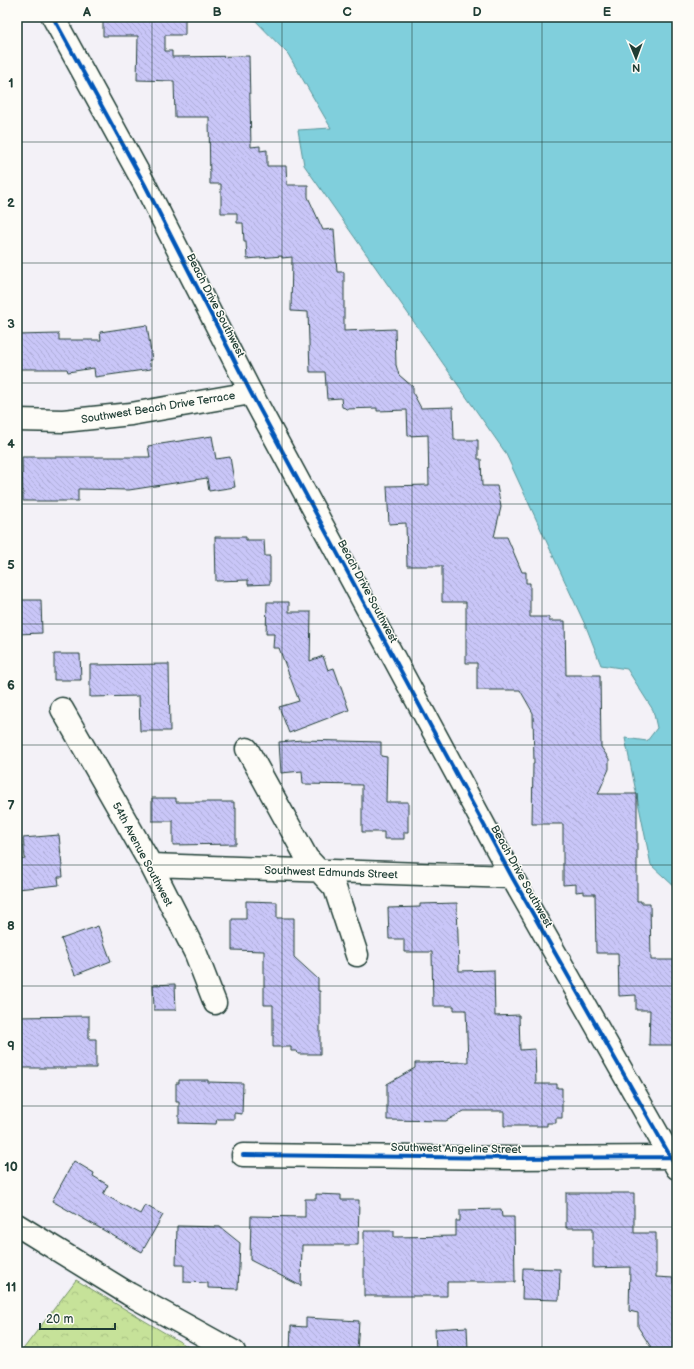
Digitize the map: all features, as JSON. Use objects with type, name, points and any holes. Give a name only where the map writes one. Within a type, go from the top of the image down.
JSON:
[{"type":"street","name":"Beach Drive Southwest","points":[[53,17],[145,185],[251,393],[512,877],[673,1162]]},
{"type":"street","name":"Southwest Beach Drive Terrace","points":[[17,420],[64,421],[132,414],[251,393]]},
{"type":"street","name":"54th Avenue Southwest","points":[[62,709],[151,866],[196,954],[215,1003]]},
{"type":"street","points":[[247,748],[307,858],[335,888],[357,955]]},
{"type":"street","name":"Southwest Edmunds Street","points":[[151,866],[512,877]]},
{"type":"street","name":"Southwest Angeline Street","points":[[243,1155],[511,1158],[673,1162]]},
{"type":"street","points":[[17,1225],[129,1294],[234,1352]]},
{"type":"green space","points":[[76,1280],[197,1352],[21,1352]]},
{"type":"water","points":[[252,17],[677,17],[677,889],[651,865],[625,738],[647,741],[657,728],[653,710],[627,669],[601,665],[587,629],[505,452],[304,165],[298,130],[331,128],[288,54]]},
{"type":"building","points":[[103,17],[185,17],[185,35],[165,35],[165,51],[172,51],[172,57],[249,56],[251,147],[260,146],[260,151],[267,150],[267,166],[286,166],[287,185],[308,185],[308,197],[323,230],[334,229],[337,272],[344,272],[344,331],[395,329],[396,365],[399,375],[413,387],[413,393],[421,408],[453,407],[454,440],[478,440],[478,459],[481,459],[482,486],[497,486],[501,507],[494,537],[507,537],[522,572],[526,572],[526,583],[530,583],[530,617],[549,617],[549,621],[565,621],[566,675],[600,675],[601,747],[609,759],[609,769],[598,794],[637,794],[637,901],[641,901],[641,903],[650,903],[651,960],[677,960],[677,1045],[649,1045],[650,1010],[636,1010],[636,995],[619,996],[618,953],[596,953],[595,894],[584,894],[584,891],[576,892],[576,884],[563,885],[563,824],[532,824],[534,764],[533,713],[520,690],[477,690],[477,663],[466,663],[466,602],[442,602],[442,566],[407,566],[406,523],[389,524],[387,486],[429,485],[428,435],[408,436],[407,410],[377,411],[377,408],[346,409],[342,407],[341,398],[327,399],[325,372],[310,372],[308,312],[291,311],[292,257],[282,258],[282,256],[247,259],[243,223],[237,223],[237,213],[221,213],[221,184],[210,184],[209,117],[175,117],[174,81],[137,80],[138,36],[103,36]]},
{"type":"building","points":[[147,325],[152,360],[149,360],[151,369],[95,377],[94,368],[68,372],[67,369],[17,369],[17,335],[59,334],[59,340],[101,340],[100,332]]},
{"type":"building","points":[[212,436],[216,459],[230,457],[235,487],[209,491],[207,478],[129,490],[78,489],[78,501],[23,501],[22,457],[150,457],[148,446]]},
{"type":"building","points":[[215,537],[246,537],[246,540],[264,540],[265,556],[270,556],[270,584],[248,585],[248,580],[216,581]]},
{"type":"building","points":[[17,600],[41,600],[42,633],[17,634]]},
{"type":"building","points":[[267,602],[289,602],[289,612],[311,612],[310,661],[323,656],[328,670],[334,668],[349,710],[289,733],[279,707],[299,701],[279,648],[273,648],[274,634],[266,634]]},
{"type":"building","points":[[54,654],[80,654],[81,680],[54,680]]},
{"type":"building","points":[[169,664],[170,731],[140,731],[139,696],[90,697],[90,665]]},
{"type":"building","points":[[302,740],[381,742],[381,756],[387,757],[386,802],[408,802],[408,832],[404,832],[404,839],[384,839],[384,832],[362,832],[362,785],[303,784],[302,771],[281,773],[279,742]]},
{"type":"building","points":[[152,798],[176,798],[176,802],[234,802],[234,808],[236,808],[236,844],[173,845],[173,821],[152,821]]},
{"type":"building","points":[[59,835],[63,877],[58,877],[59,885],[17,889],[17,860],[25,859],[23,838]]},
{"type":"building","points":[[246,901],[277,902],[277,918],[294,918],[294,957],[318,979],[318,991],[320,991],[320,1054],[298,1054],[297,1051],[291,1051],[291,1047],[273,1047],[273,1005],[264,1005],[264,951],[232,950],[232,919],[246,919]]},
{"type":"building","points":[[457,903],[459,971],[494,970],[495,1016],[519,1015],[520,1050],[535,1049],[536,1084],[557,1084],[557,1088],[562,1088],[562,1118],[556,1118],[556,1123],[547,1123],[547,1126],[504,1126],[504,1111],[464,1111],[446,1121],[387,1120],[387,1084],[415,1068],[415,1063],[468,1062],[466,1010],[454,1010],[454,1006],[433,1006],[432,952],[404,952],[404,939],[389,939],[388,908],[420,907],[420,904]]},
{"type":"building","points":[[98,926],[111,961],[75,975],[61,939]]},
{"type":"building","points":[[175,984],[176,1010],[154,1010],[153,985]]},
{"type":"building","points":[[89,1016],[89,1039],[96,1039],[96,1068],[17,1068],[17,1017]]},
{"type":"building","points":[[179,1080],[208,1080],[208,1082],[243,1083],[242,1114],[234,1113],[234,1119],[217,1119],[216,1124],[179,1123],[179,1102],[176,1102],[176,1083],[179,1083]]},
{"type":"building","points":[[74,1161],[94,1173],[93,1176],[108,1185],[103,1194],[140,1214],[145,1205],[163,1215],[142,1252],[52,1201]]},
{"type":"building","points":[[566,1193],[634,1193],[634,1233],[656,1233],[656,1277],[673,1278],[673,1283],[677,1283],[677,1352],[654,1352],[638,1327],[638,1313],[629,1311],[630,1267],[593,1268],[593,1228],[566,1228]]},
{"type":"building","points":[[316,1194],[341,1195],[341,1200],[359,1200],[358,1245],[302,1245],[301,1286],[250,1260],[251,1216],[305,1217],[305,1199],[316,1199]]},
{"type":"building","points":[[501,1209],[502,1217],[514,1217],[515,1282],[447,1282],[447,1296],[364,1296],[364,1231],[394,1231],[394,1237],[456,1236],[456,1221],[460,1221],[460,1210]]},
{"type":"building","points":[[177,1226],[220,1227],[240,1243],[238,1289],[208,1288],[208,1283],[184,1282],[184,1265],[176,1265]]},
{"type":"building","points":[[523,1268],[560,1269],[559,1300],[522,1299]]},
{"type":"building","points":[[306,1318],[359,1321],[357,1352],[290,1351],[291,1326],[306,1327]]},
{"type":"building","points":[[467,1327],[468,1350],[436,1352],[435,1329]]},
{"type":"cycle path","points":[[53,17],[145,185],[251,393],[512,877],[677,1168]]},
{"type":"cycle path","points":[[243,1155],[511,1158],[670,1157]]}]
